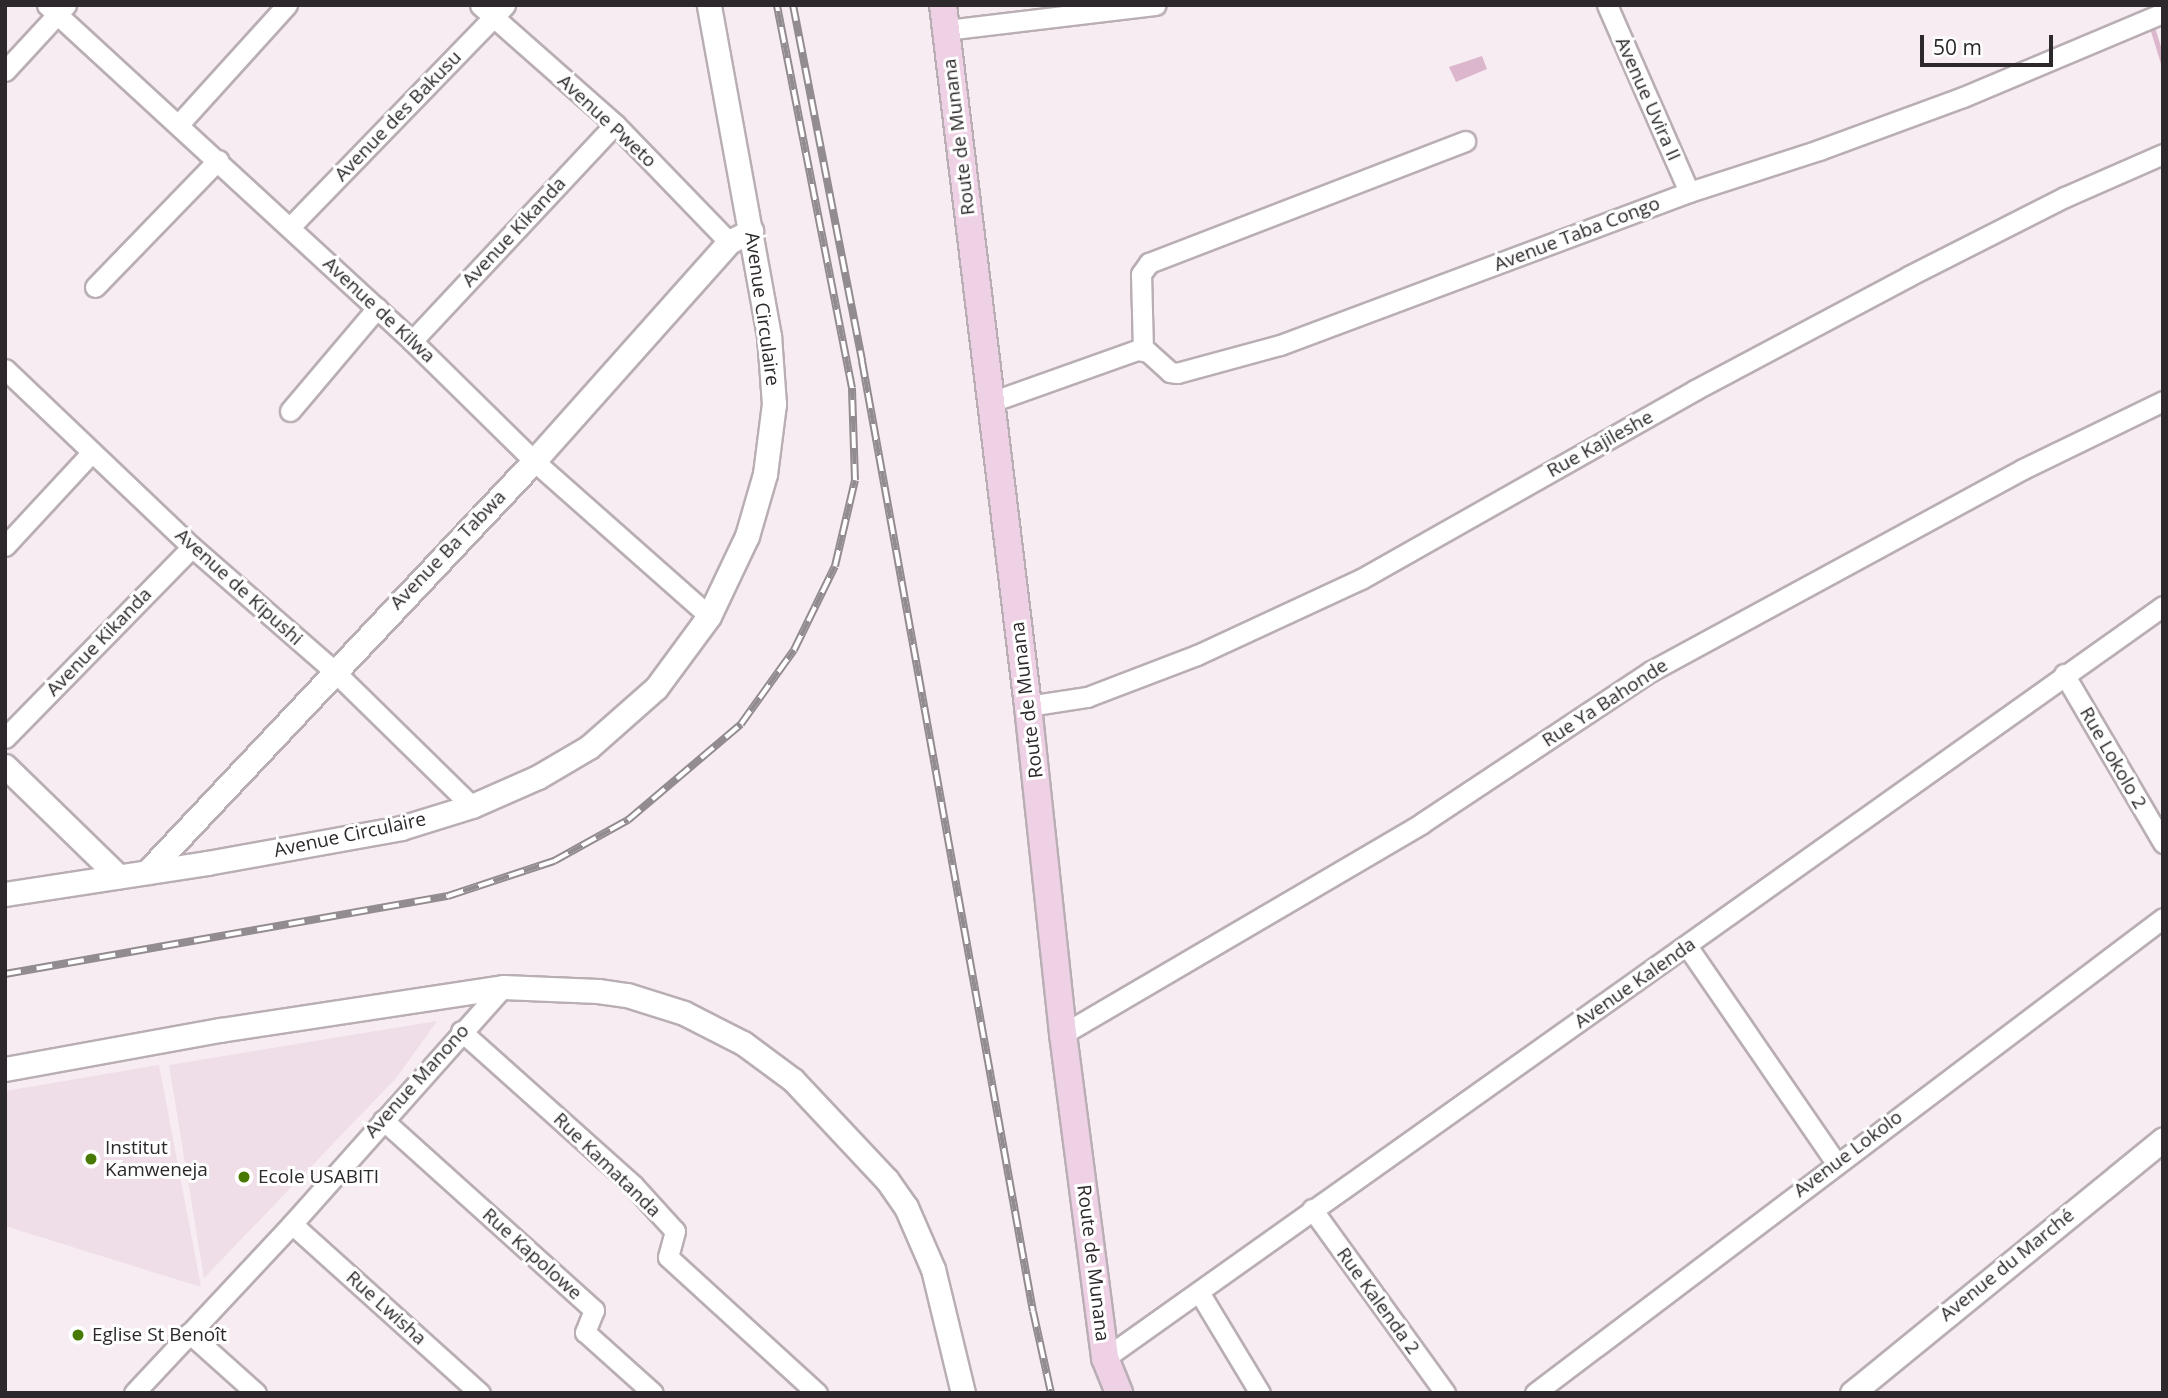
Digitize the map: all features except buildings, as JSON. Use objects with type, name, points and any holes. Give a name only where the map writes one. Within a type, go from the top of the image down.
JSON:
[{"type":"main road","name":"Route de Munana","points":[[944,18],[1028,706],[1063,1034],[1105,1358],[1119,1393]]},
{"type":"street","points":[[179,124],[287,5]]},
{"type":"street","name":"Avenue Circulaire","points":[[5,894],[401,828],[472,806],[538,777],[589,747],[656,688],[709,616],[747,536],[765,474],[774,404],[769,336],[709,5]]},
{"type":"street","points":[[944,18],[1156,5]]},
{"type":"street","name":"Avenue Uvira II","points":[[1607,5],[1689,192]]},
{"type":"street","points":[[5,71],[57,8]]},
{"type":"street","name":"Avenue de Kilwa","points":[[57,8],[412,341],[534,461],[709,616]]},
{"type":"street","name":"Avenue Pweto","points":[[493,9],[615,124],[729,242]]},
{"type":"street","name":"Avenue des Bakusu","points":[[290,227],[493,9]]},
{"type":"street","name":"Avenue Taba Congo","points":[[1143,350],[1173,373],[1212,365],[1308,336],[1689,192],[1819,150],[1963,97],[2163,13]]},
{"type":"street","name":"Avenue Kikanda","points":[[412,341],[615,124]]},
{"type":"street","points":[[991,402],[1143,350],[1142,274],[1149,263],[1465,141]]},
{"type":"street","name":"Rue Kajileshe","points":[[1028,706],[1087,698],[1197,655],[1361,579],[1683,397],[1885,288],[2065,197],[2163,154]]},
{"type":"street","points":[[95,287],[218,160]]},
{"type":"street","name":"Avenue Ba Tabwa","points":[[146,872],[534,461],[729,242],[751,231]]},
{"type":"street","points":[[290,411],[377,308]]},
{"type":"street","name":"Avenue de Kipushi","points":[[5,369],[192,547],[334,671],[472,806]]},
{"type":"street","name":"Rue Ya Bahonde","points":[[1063,1034],[1422,823],[1651,671],[2023,469],[2163,401]]},
{"type":"street","points":[[5,546],[92,452]]},
{"type":"street","name":"Avenue Kikanda","points":[[5,738],[192,547]]},
{"type":"street","name":"Avenue Kalenda","points":[[1105,1358],[1311,1209],[1688,946],[2064,674],[2163,606]]},
{"type":"street","name":"Rue Lokolo 2","points":[[2064,674],[2163,843]]},
{"type":"street","points":[[5,766],[118,876]]},
{"type":"street","name":"Avenue Lokolo","points":[[1535,1393],[2163,918]]},
{"type":"street","points":[[1688,946],[1836,1163]]},
{"type":"street","points":[[5,1069],[220,1031],[503,987],[628,995],[713,1025],[743,1043],[793,1080],[873,1162],[906,1208],[933,1269],[957,1388]]},
{"type":"street","name":"Avenue Manono","points":[[134,1393],[292,1224],[461,1031],[503,987]]},
{"type":"street","name":"Rue Kamatanda","points":[[461,1031],[633,1185],[675,1231],[668,1257],[817,1393]]},
{"type":"street","name":"Rue Kapolowe","points":[[383,1120],[594,1310],[585,1332],[653,1393]]},
{"type":"street","name":"Avenue du Marché","points":[[1852,1393],[2163,1139]]},
{"type":"street","name":"Rue Kalenda 2","points":[[1311,1209],[1445,1393]]},
{"type":"street","name":"Rue Lwisha","points":[[292,1224],[480,1393]]},
{"type":"street","points":[[1199,1292],[1260,1393]]},
{"type":"street","points":[[189,1333],[256,1393]]},
{"type":"shaded area","points":[[1482,56],[1487,69],[1456,82],[1449,67]]},
{"type":"shaded area","name":"Ecole USABITI","points":[[437,1021],[397,1077],[204,1278],[169,1065]]},
{"type":"shaded area","name":"Institut Kamweneja","points":[[159,1065],[201,1287],[5,1226],[5,1091]]},
{"type":"waterway","points":[[2151,24],[2163,63]]},
{"type":"railway","points":[[5,974],[448,896],[554,861],[628,820],[741,724],[794,650],[835,566],[855,480],[852,388],[777,5]]},
{"type":"railway","points":[[793,5],[862,361],[1033,1311],[1051,1393]]},
{"type":"place","name":"Institut Kamweneja","points":[[91,1159]]},
{"type":"place","name":"Ecole USABITI","points":[[244,1177]]},
{"type":"place","name":"Eglise St Benoît","points":[[78,1335]]}]
